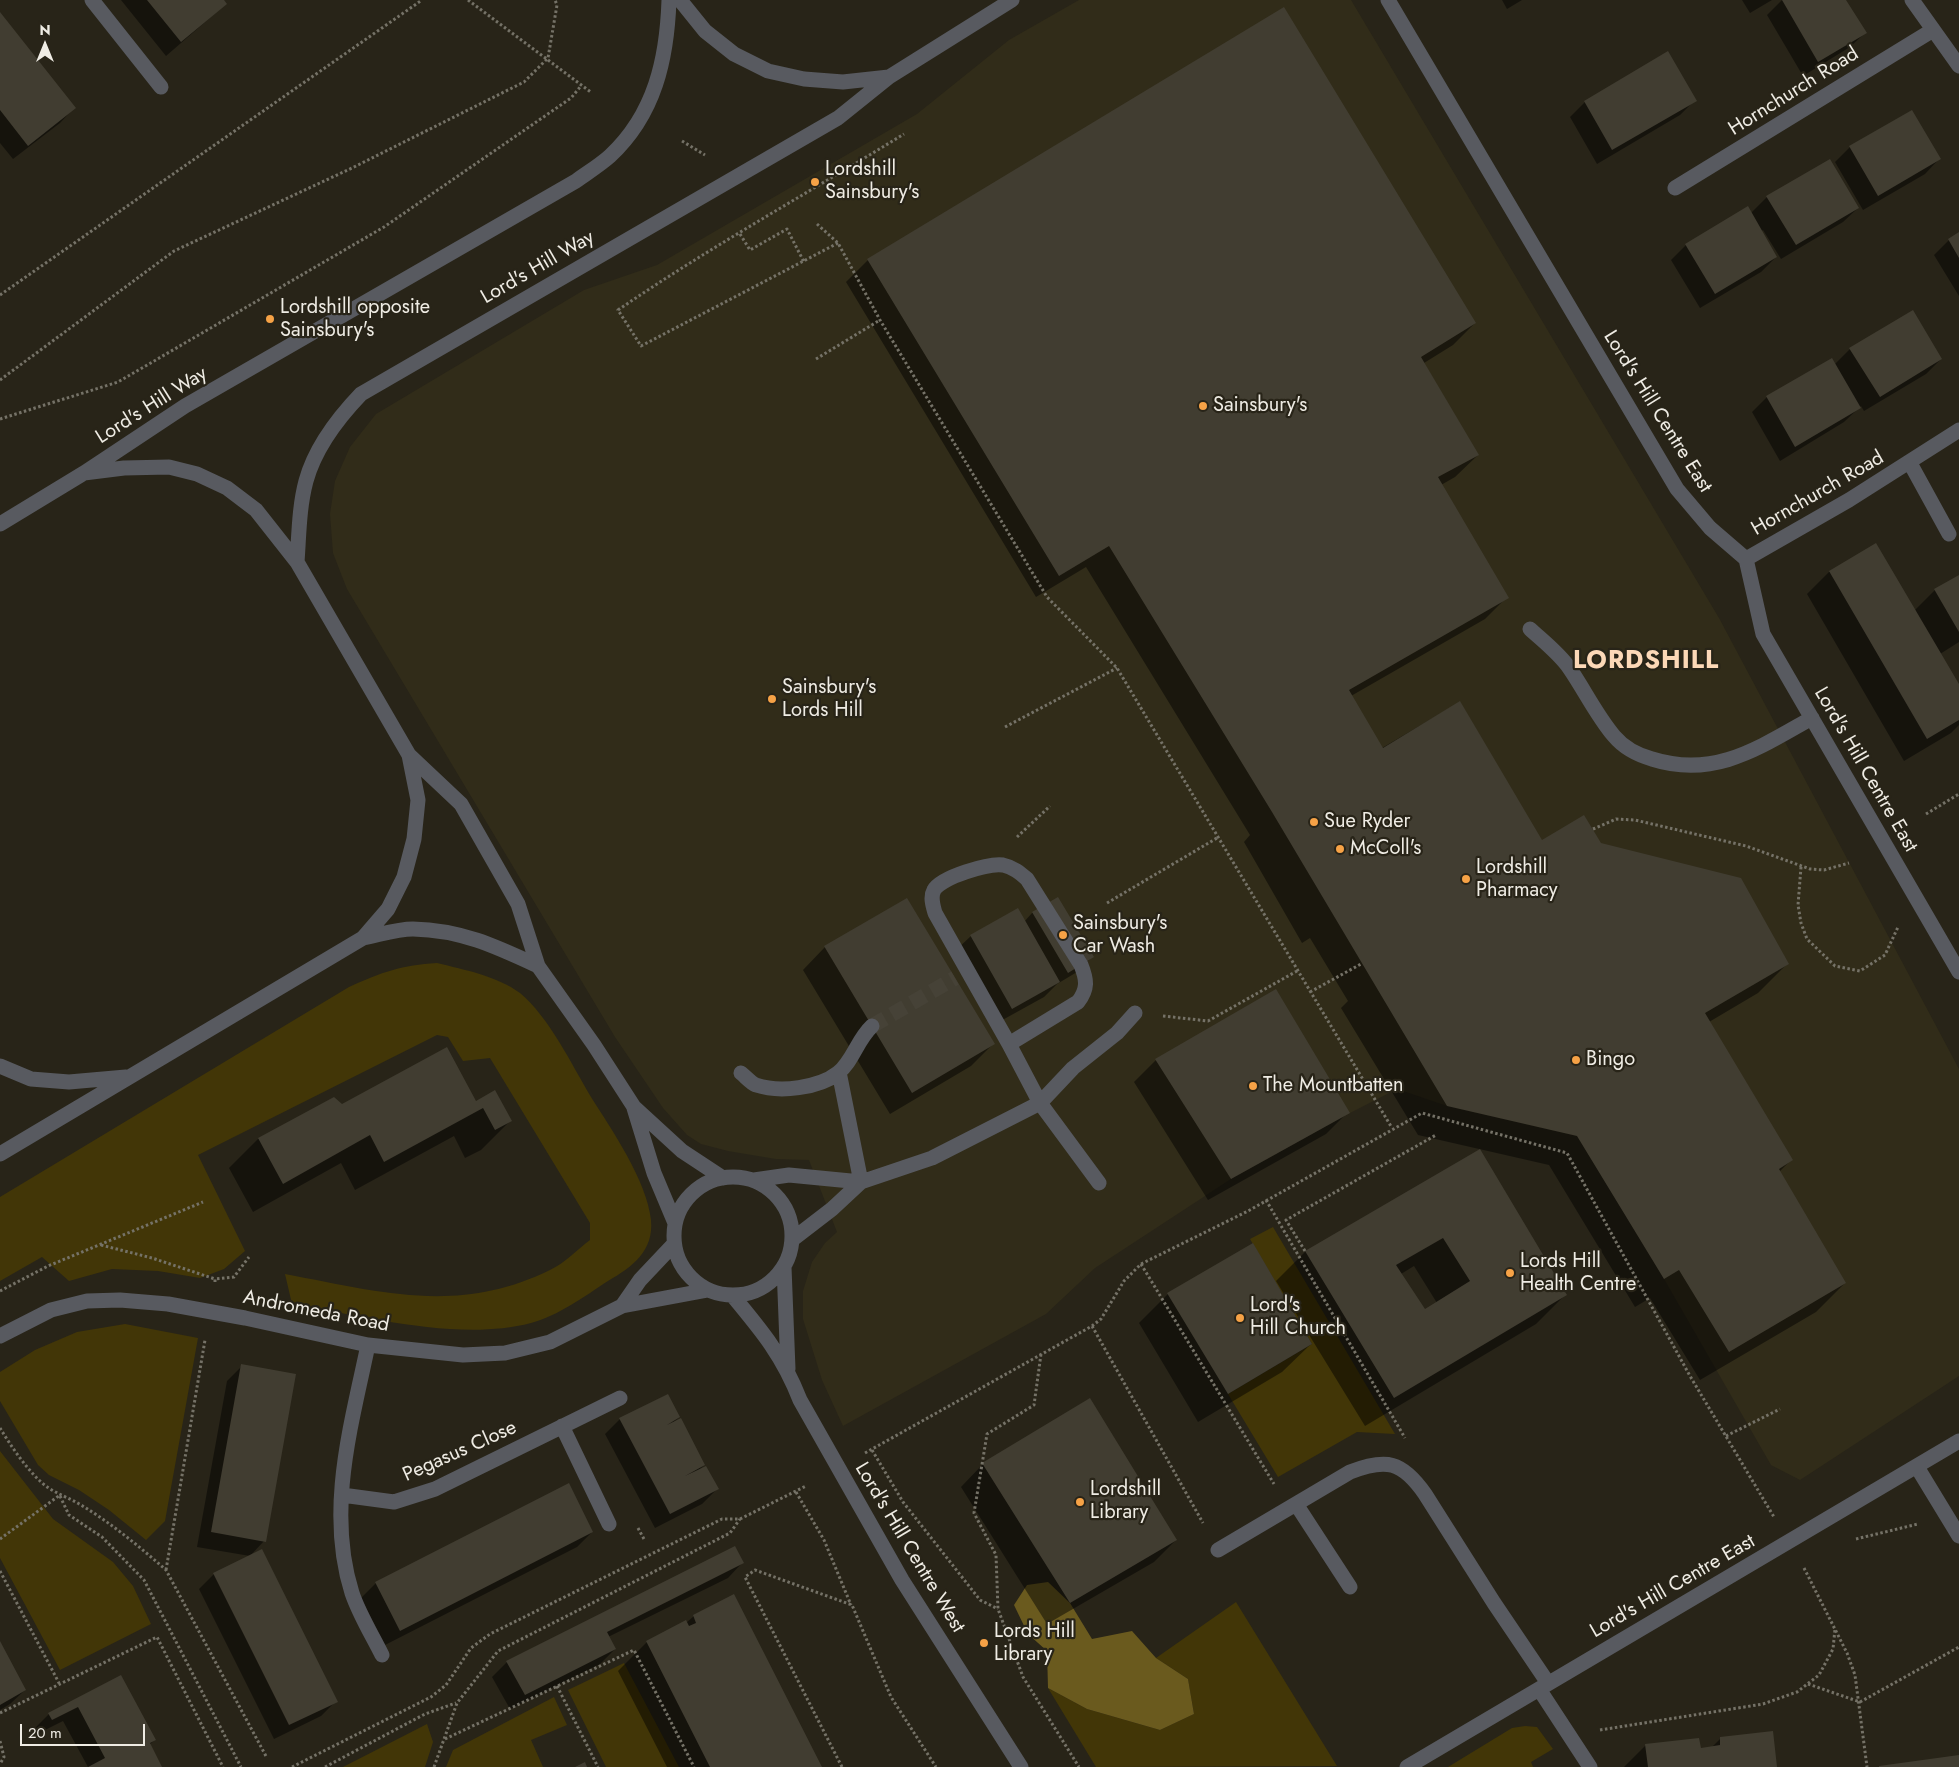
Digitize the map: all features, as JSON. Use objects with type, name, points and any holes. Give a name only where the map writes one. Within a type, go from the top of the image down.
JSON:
[{"type":"street","points":[[92,0],[161,87]]},
{"type":"street","name":"Lord's Hill Way","points":[[0,524],[84,473],[186,406],[576,181],[609,157],[633,130],[652,97],[663,63],[668,30],[669,0]]},
{"type":"street","points":[[680,0],[706,31],[734,54],[768,72],[804,79],[843,82],[889,77]]},
{"type":"street","name":"Lord's Hill Way","points":[[297,562],[306,480],[322,445],[344,413],[361,394],[838,118],[889,77],[1012,0]]},
{"type":"street","name":"Lord's Hill Centre East","points":[[1388,0],[1677,489],[1710,528],[1746,560],[1763,634],[1959,972]]},
{"type":"street","points":[[1912,0],[1959,66]]},
{"type":"street","name":"Hornchurch Road","points":[[1676,188],[1934,30]]},
{"type":"street","name":"Hornchurch Road","points":[[1746,560],[1910,462],[1959,430]]},
{"type":"street","points":[[1910,462],[1949,534]]},
{"type":"street","points":[[84,473],[124,468],[169,467],[197,474],[227,488],[256,510],[297,562],[368,688],[409,755],[461,804],[518,904],[538,966],[594,1045],[634,1107],[682,1151],[723,1178]]},
{"type":"street","points":[[1530,629],[1569,667],[1615,737],[1635,754],[1664,763],[1697,766],[1725,762],[1759,748],[1812,718]]},
{"type":"street","points":[[0,1154],[363,938],[388,909],[404,877],[414,839],[418,800],[409,755]]},
{"type":"street","points":[[1009,1044],[1078,1002],[1086,993],[1086,978],[1081,965],[1027,879],[1016,870],[1005,865],[996,865],[964,872],[937,886],[933,892],[935,913],[961,974],[1009,1044],[1040,1103],[1099,1183]]},
{"type":"street","points":[[363,938],[411,929],[446,932],[487,942],[538,966]]},
{"type":"street","points":[[754,1180],[789,1175],[861,1182],[932,1158],[1040,1103],[1073,1068],[1116,1033],[1135,1013]]},
{"type":"street","points":[[741,1073],[754,1084],[797,1088],[825,1080],[839,1072],[850,1058],[862,1036],[872,1026]]},
{"type":"street","points":[[0,1066],[31,1079],[69,1082],[130,1076]]},
{"type":"street","points":[[839,1072],[861,1182]]},
{"type":"street","points":[[634,1107],[654,1173],[675,1223]]},
{"type":"street","points":[[739,1177],[754,1180],[770,1189],[783,1203],[791,1220],[793,1239],[784,1267],[775,1279],[762,1288],[748,1294],[732,1295],[708,1290],[692,1279],[680,1263],[674,1244],[675,1223],[681,1207],[692,1194],[706,1184],[723,1178],[739,1177]]},
{"type":"street","points":[[793,1239],[832,1209],[861,1182]]},
{"type":"street","name":"Andromeda Road","points":[[622,1306],[640,1280],[674,1244]]},
{"type":"street","name":"Lord's Hill Centre West","points":[[784,1267],[788,1369]]},
{"type":"street","name":"Andromeda Road","points":[[0,1336],[51,1310],[87,1301],[120,1300],[158,1303],[210,1312],[368,1345],[463,1355],[505,1353],[550,1342],[622,1306],[708,1290]]},
{"type":"street","name":"Lord's Hill Centre West","points":[[732,1295],[761,1329],[788,1369],[800,1400],[902,1580],[1021,1767]]},
{"type":"street","points":[[368,1345],[345,1454],[341,1544],[352,1594],[382,1655]]},
{"type":"street","name":"Pegasus Close","points":[[342,1495],[394,1502],[435,1489],[620,1398]]},
{"type":"street","points":[[562,1426],[609,1524]]},
{"type":"street","name":"Lord's Hill Centre East","points":[[1407,1767],[1959,1441]]},
{"type":"street","points":[[1218,1550],[1350,1472],[1370,1464],[1386,1463],[1402,1468],[1415,1479],[1494,1603],[1544,1686],[1570,1736],[1590,1767]]},
{"type":"street","points":[[1917,1467],[1959,1536]]},
{"type":"street","points":[[1293,1506],[1350,1587]]},
{"type":"path","points":[[0,294],[422,0]]},
{"type":"path","points":[[468,0],[548,58],[592,93]]},
{"type":"path","points":[[0,380],[174,252],[352,168],[524,82],[548,58],[557,5],[555,0]]},
{"type":"path","points":[[0,419],[118,382],[384,227],[571,98],[581,86]]},
{"type":"path","points":[[838,243],[641,346],[618,310],[684,265],[740,234],[904,134]]},
{"type":"path","points":[[682,141],[706,154]]},
{"type":"path","points":[[816,224],[838,243],[880,320],[1048,597],[1116,668],[1392,1128]]},
{"type":"path","points":[[740,234],[750,250],[787,229],[804,262]]},
{"type":"path","points":[[816,359],[880,320]]},
{"type":"path","points":[[1006,727],[1116,668]]},
{"type":"path","points":[[1926,814],[1959,794]]},
{"type":"path","points":[[1005,865],[1019,834],[1050,806]]},
{"type":"path","points":[[1593,829],[1616,819],[1635,820],[1746,846],[1801,867],[1824,870],[1850,863]]},
{"type":"path","points":[[1107,903],[1217,838]]},
{"type":"path","points":[[1801,867],[1798,905],[1800,923],[1807,939],[1835,966],[1860,971],[1885,955],[1912,892]]},
{"type":"path","points":[[1310,992],[1361,964]]},
{"type":"path","points":[[1135,1013],[1208,1021],[1297,971]]},
{"type":"path","points":[[863,1454],[1092,1326],[1105,1314],[1124,1281],[1141,1264],[1266,1200],[1392,1128],[1422,1113],[1567,1153],[1690,1376],[1809,1577],[1835,1628],[1855,1674],[1867,1767]]},
{"type":"path","points":[[1305,1251],[1286,1220],[1436,1135]]},
{"type":"path","points":[[1266,1200],[1406,1439]]},
{"type":"path","points":[[0,1291],[48,1266],[202,1202]]},
{"type":"path","points":[[99,1245],[152,1258],[215,1279],[234,1277],[249,1257]]},
{"type":"path","points":[[1141,1264],[1293,1506]]},
{"type":"path","points":[[166,1570],[215,1279]]},
{"type":"path","points":[[1092,1326],[1218,1550]]},
{"type":"path","points":[[1041,1354],[1034,1405],[987,1434],[974,1513],[996,1555],[998,1609],[1023,1677],[1079,1767]]},
{"type":"path","points":[[1726,1436],[1780,1410]]},
{"type":"path","points":[[0,1428],[11,1446],[41,1482],[60,1495],[80,1505],[132,1541],[166,1570],[267,1758]]},
{"type":"path","points":[[872,1450],[903,1502],[980,1600],[998,1609]]},
{"type":"path","points":[[292,1767],[431,1697],[446,1685],[471,1648],[490,1634],[722,1519],[740,1519],[806,1486]]},
{"type":"path","points":[[796,1492],[824,1540],[891,1697],[936,1767]]},
{"type":"path","points":[[0,1539],[60,1495]]},
{"type":"path","points":[[60,1495],[69,1515],[102,1537],[144,1580],[241,1767]]},
{"type":"path","points":[[1850,1540],[1948,1517]]},
{"type":"path","points":[[434,1767],[457,1703],[498,1651],[730,1533],[740,1519]]},
{"type":"path","points":[[637,1526],[645,1541]]},
{"type":"path","points":[[842,1767],[745,1577],[755,1570],[852,1605]]},
{"type":"path","points":[[0,1571],[59,1683]]},
{"type":"path","points":[[1570,1736],[1763,1704],[1797,1692],[1819,1675],[1833,1649],[1835,1628]]},
{"type":"path","points":[[0,1713],[157,1637],[223,1767]]},
{"type":"path","points":[[1808,1684],[1860,1702],[1959,1647]]},
{"type":"path","points":[[444,1739],[634,1650],[694,1767]]},
{"type":"path","points":[[557,1686],[598,1767]]},
{"type":"path","points":[[325,1767],[425,1714],[457,1703]]},
{"type":"path","points":[[0,1741],[4,1757],[0,1764]]},
{"type":"shaded area","points":[[1079,0],[1351,0],[1719,618],[1959,1069],[1959,1376],[1800,1480],[1771,1465],[1664,1279],[1577,1136],[1447,1106],[1397,1089],[1231,1179],[1095,1268],[1046,1314],[843,1426],[822,1380],[803,1319],[803,1291],[812,1262],[825,1243],[837,1232],[809,1160],[776,1159],[728,1151],[701,1144],[687,1135],[663,1108],[615,1037],[347,589],[333,553],[330,514],[335,481],[350,447],[376,414],[584,290],[657,265],[917,114],[1009,40]]},
{"type":"shaded area","points":[[437,963],[480,974],[511,987],[531,1003],[559,1042],[627,1156],[643,1189],[648,1205],[651,1220],[649,1241],[640,1257],[625,1270],[551,1316],[531,1323],[503,1328],[474,1330],[443,1329],[292,1304],[285,1274],[387,1293],[451,1296],[483,1292],[516,1284],[556,1267],[590,1240],[590,1223],[490,1058],[463,1061],[448,1037],[437,1035],[198,1155],[245,1251],[224,1269],[200,1278],[158,1271],[112,1269],[69,1281],[42,1257],[0,1281],[0,1197],[349,987],[392,970],[413,965]]},
{"type":"shaded area","points":[[1273,1227],[1395,1434],[1357,1432],[1278,1477],[1228,1394],[1312,1344],[1250,1239]]},
{"type":"shaded area","points":[[125,1324],[198,1338],[165,1521],[146,1540],[109,1510],[79,1490],[49,1475],[38,1465],[0,1401],[0,1372],[35,1350],[77,1332]]},
{"type":"shaded area","points":[[0,1451],[53,1519],[113,1562],[133,1586],[151,1624],[60,1670],[0,1558]]},
{"type":"shaded area","points":[[1048,1582],[1070,1603],[1092,1639],[1132,1631],[1156,1658],[1188,1679],[1194,1714],[1160,1730],[1087,1709],[1048,1688],[1047,1651],[1028,1634],[1014,1605],[1027,1585]]},
{"type":"shaded area","points":[[1236,1602],[1337,1766],[1096,1767],[1048,1688],[1087,1709],[1160,1730],[1194,1714],[1188,1679],[1156,1658]]},
{"type":"shaded area","points":[[624,1663],[679,1767],[606,1767],[568,1690]]},
{"type":"shaded area","points":[[554,1697],[567,1725],[531,1740],[543,1767],[446,1767],[453,1750]]},
{"type":"shaded area","points":[[427,1724],[433,1742],[425,1767],[343,1767]]},
{"type":"shaded area","points":[[1537,1727],[1553,1749],[1531,1762],[1533,1767],[1448,1767],[1512,1728]]},
{"type":"building","points":[[147,0],[224,0],[227,4],[181,42]]},
{"type":"building","points":[[1782,0],[1846,0],[1867,33],[1818,62]]},
{"type":"building","name":"Sainsbury's","points":[[1284,7],[1476,323],[1421,357],[1479,455],[1438,477],[1509,598],[1349,690],[1383,748],[1460,701],[1542,840],[1584,815],[1601,843],[1741,878],[1789,964],[1705,1013],[1793,1160],[1779,1169],[1846,1283],[1729,1352],[1679,1270],[1664,1279],[1577,1136],[1447,1106],[1272,812],[1109,546],[1059,576],[867,259]]},
{"type":"building","points":[[0,12],[76,108],[28,146],[0,110]]},
{"type":"building","points":[[1668,51],[1697,101],[1612,150],[1584,101]]},
{"type":"building","points":[[1912,110],[1941,159],[1878,196],[1849,146]]},
{"type":"building","points":[[1830,159],[1859,208],[1796,245],[1766,196]]},
{"type":"building","points":[[1748,206],[1777,257],[1715,294],[1685,244]]},
{"type":"building","points":[[1959,232],[1959,258],[1948,239]]},
{"type":"building","points":[[1913,310],[1942,359],[1880,397],[1849,348]]},
{"type":"building","points":[[1832,358],[1861,408],[1795,447],[1766,396]]},
{"type":"building","points":[[1876,543],[1959,684],[1959,720],[1927,739],[1829,571]]},
{"type":"building","points":[[1959,575],[1959,632],[1934,589]]},
{"type":"building","name":"Sainsbury's Car Wash","points":[[1058,897],[1094,957],[1068,973],[1032,912]]},
{"type":"building","points":[[907,898],[995,1044],[912,1093],[824,946]]},
{"type":"building","points":[[1018,908],[1060,982],[1012,1009],[970,935]]},
{"type":"building","name":"The Mountbatten","points":[[1276,989],[1350,1113],[1231,1179],[1155,1059]]},
{"type":"building","points":[[447,1047],[476,1101],[495,1090],[512,1121],[495,1130],[483,1108],[384,1162],[370,1135],[283,1184],[258,1138],[334,1097],[342,1104]]},
{"type":"building","name":"Lords Hill Health Centre","points":[[1480,1149],[1567,1295],[1394,1398],[1305,1251]],"holes":[[[1443,1238],[1470,1281],[1425,1309],[1396,1265]]]},
{"type":"building","name":"Lord's Hill Church","points":[[1253,1243],[1312,1344],[1228,1394],[1167,1293]]},
{"type":"building","points":[[241,1364],[296,1374],[266,1542],[211,1532]]},
{"type":"building","points":[[668,1394],[680,1417],[667,1425],[681,1418],[705,1465],[685,1476],[706,1466],[719,1489],[670,1514],[619,1418]]},
{"type":"building","name":"Lordshill Library","points":[[1090,1398],[1177,1540],[1070,1603],[982,1463]]},
{"type":"building","points":[[569,1483],[593,1532],[400,1631],[375,1582]]},
{"type":"building","points":[[735,1546],[744,1563],[607,1632],[616,1649],[525,1695],[506,1661]]},
{"type":"building","points":[[262,1549],[338,1702],[289,1725],[213,1573]]},
{"type":"building","points":[[734,1594],[822,1767],[710,1767],[646,1641],[686,1620],[689,1626],[696,1623],[693,1615]]},
{"type":"building","points":[[0,1641],[26,1690],[0,1705]]},
{"type":"building","points":[[121,1675],[156,1740],[150,1743],[162,1767],[88,1767],[105,1758],[78,1707],[52,1720],[48,1713]]},
{"type":"building","points":[[1773,1731],[1777,1767],[1648,1767],[1645,1744],[1699,1738],[1701,1748],[1720,1745],[1720,1737]]},
{"type":"building","points":[[1959,1755],[1959,1767],[1879,1767],[1879,1766]]},
{"type":"building","points":[[585,1762],[587,1767],[575,1767]]},
{"type":"tunnel","points":[[872,1026],[955,978]]},
{"type":"place","name":"Lordshill Sainsbury's","points":[[815,182]]},
{"type":"place","name":"Lordshill opposite Sainsbury's","points":[[270,319]]},
{"type":"place","name":"Sainsbury's","points":[[1203,406]]},
{"type":"place","name":"Sainsbury's Lords Hill","points":[[772,699]]},
{"type":"place","name":"Sue Ryder","points":[[1314,822]]},
{"type":"place","name":"McColl's","points":[[1340,849]]},
{"type":"place","name":"Lordshill Pharmacy","points":[[1466,879]]},
{"type":"place","name":"Sainsbury's Car Wash","points":[[1063,935]]},
{"type":"place","name":"Bingo","points":[[1576,1060]]},
{"type":"place","name":"The Mountbatten","points":[[1253,1086]]},
{"type":"place","name":"Lords Hill Health Centre","points":[[1510,1273]]},
{"type":"place","name":"Lord's Hill Church","points":[[1240,1318]]},
{"type":"place","name":"Lordshill Library","points":[[1080,1502]]},
{"type":"place","name":"Lords Hill Library","points":[[984,1643]]},
{"type":"district","name":"LORDSHILL","points":[[1646,662]]}]
